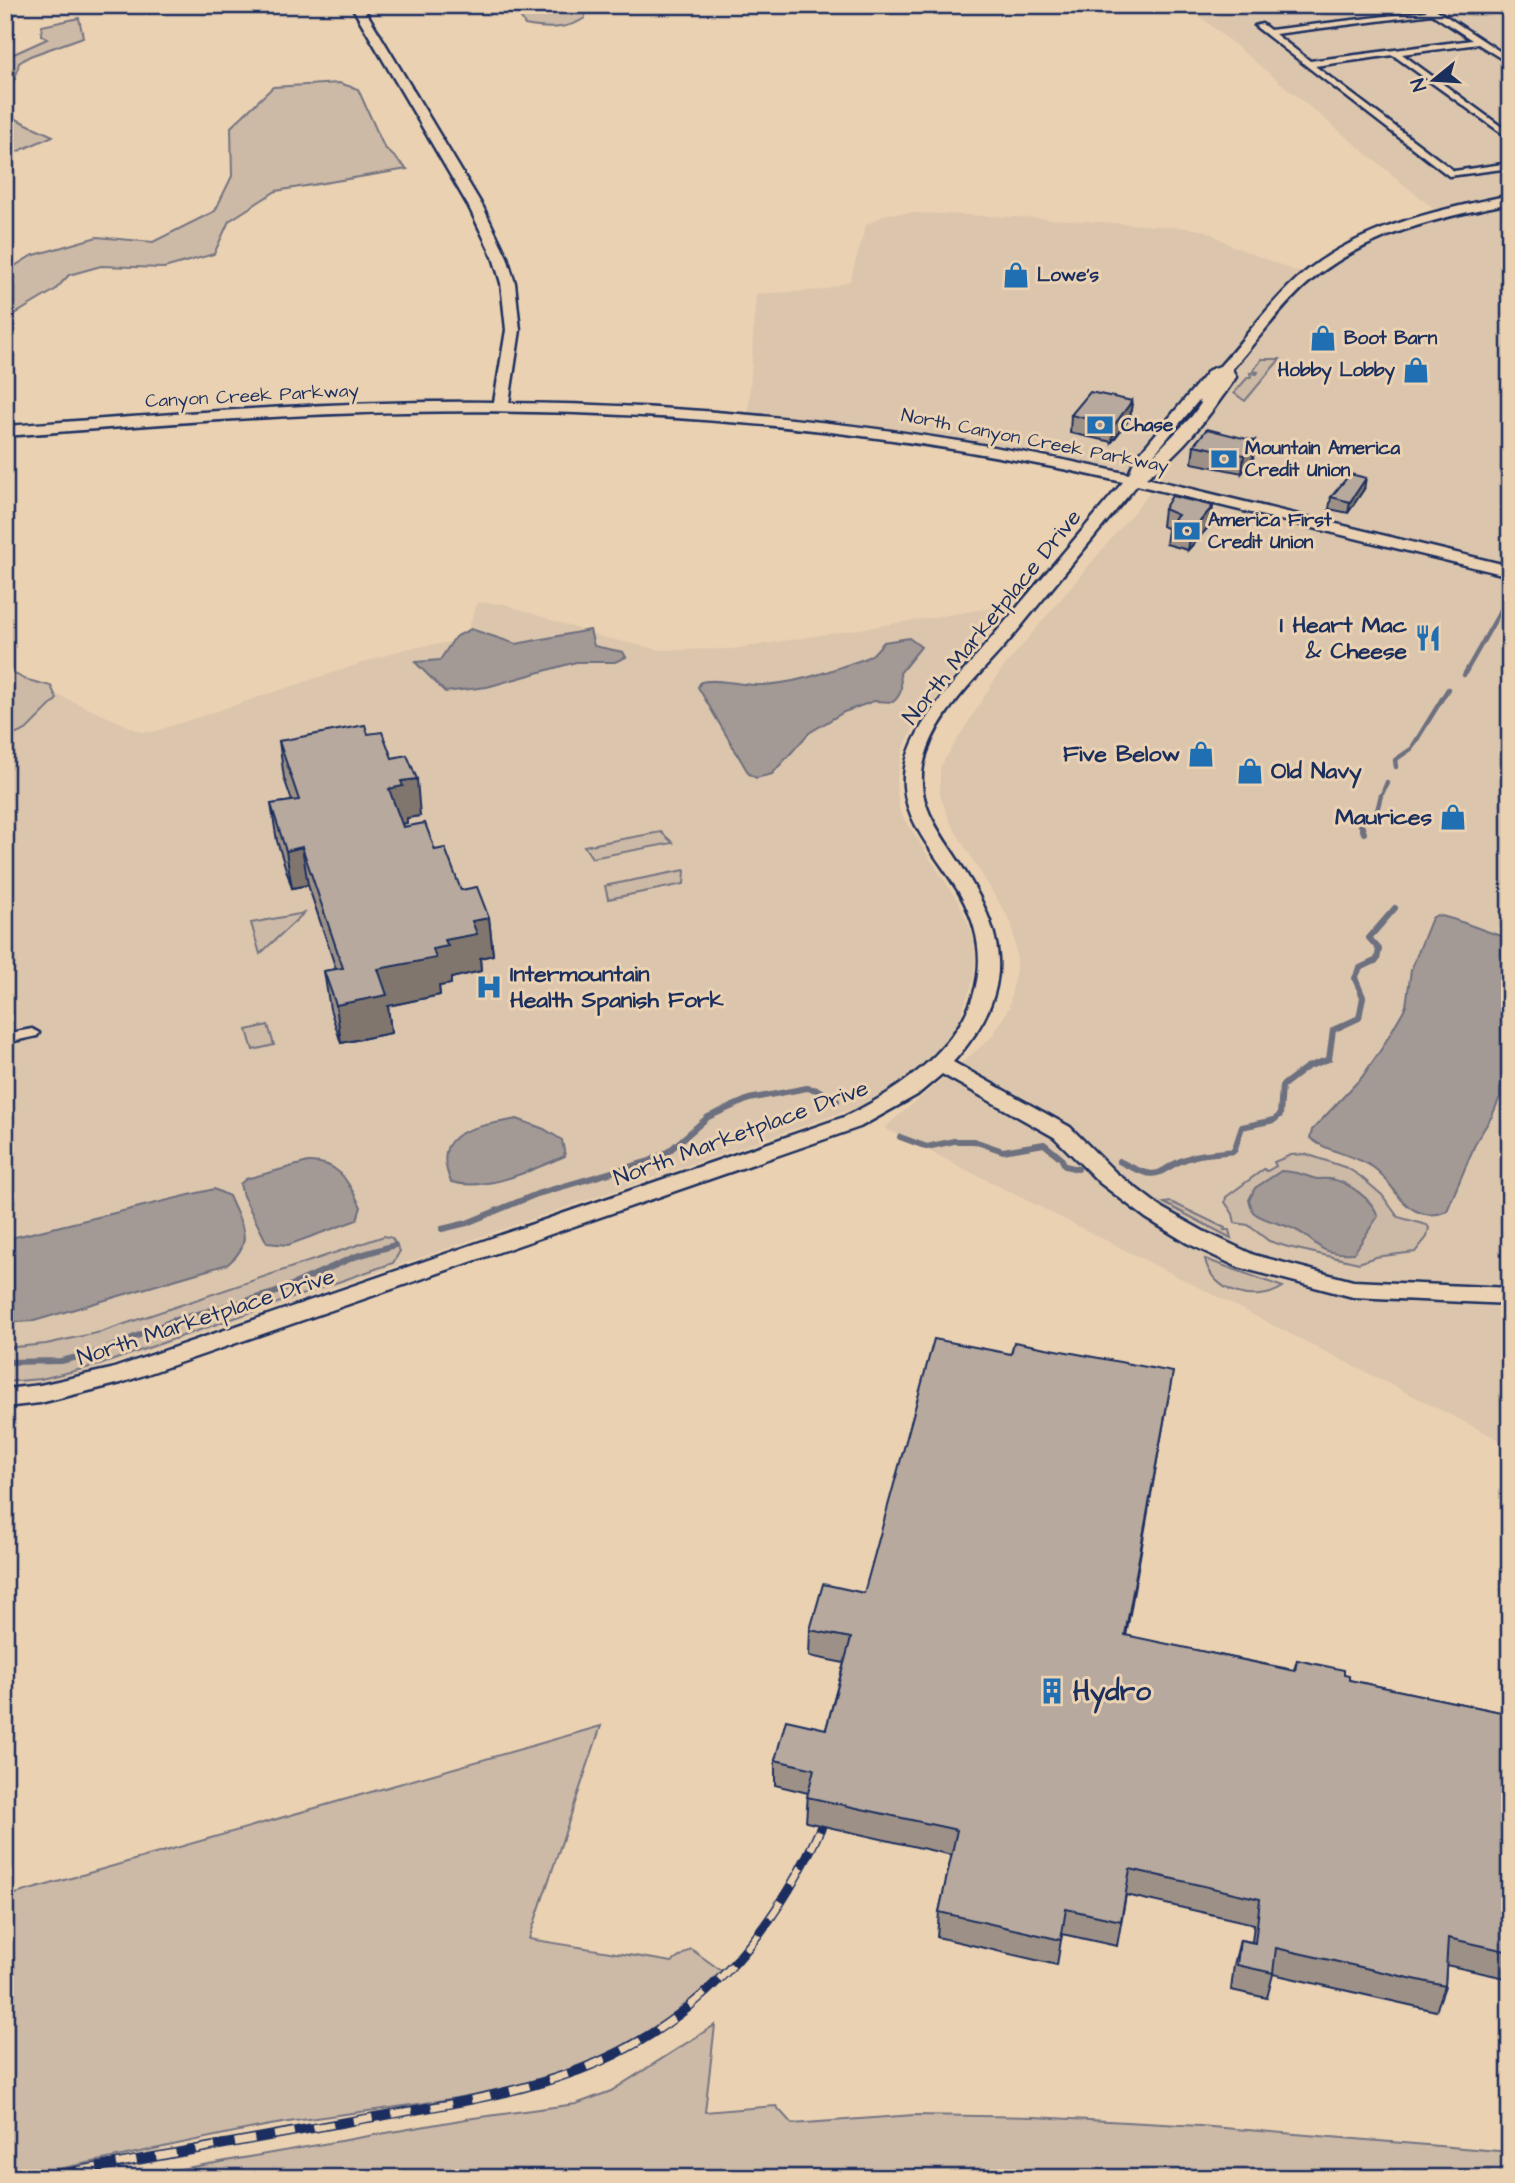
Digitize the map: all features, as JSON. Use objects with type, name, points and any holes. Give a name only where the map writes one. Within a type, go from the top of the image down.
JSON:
[{"type":"street","points":[[356,5],[476,207],[500,257],[508,283],[513,330],[501,407]]},
{"type":"street","points":[[1423,5],[1510,62]]},
{"type":"street","points":[[1493,5],[1510,16]]},
{"type":"street","points":[[1268,33],[1434,12]]},
{"type":"street","points":[[1259,26],[1452,174],[1510,165]]},
{"type":"street","points":[[1309,64],[1478,41]]},
{"type":"street","points":[[1395,53],[1510,136]]},
{"type":"street","name":"North Marketplace Drive","points":[[1134,480],[1140,462],[1187,404],[1214,373],[1225,369],[1284,299],[1308,276],[1346,249],[1396,228],[1510,199]]},
{"type":"street","name":"North Marketplace Drive","points":[[5,1398],[113,1377],[852,1122],[894,1103],[942,1065],[977,1016],[990,971],[989,947],[974,903],[915,805],[912,786],[917,754],[926,733],[940,714],[1134,480],[1156,465],[1208,405],[1228,377],[1225,369]]},
{"type":"street","name":"Canyon Creek Parkway","points":[[5,431],[333,409],[501,407]]},
{"type":"street","name":"North Canyon Creek Parkway","points":[[501,407],[735,419],[867,432],[1027,457],[1134,480],[1510,571]]},
{"type":"street","points":[[5,1039],[32,1033]]},
{"type":"street","points":[[942,1065],[1062,1132],[1108,1178],[1154,1213],[1195,1237],[1246,1261],[1353,1289],[1510,1297]]},
{"type":"shaded area","points":[[513,5],[591,5],[585,11],[585,18],[578,22],[564,27],[548,28],[525,25]]},
{"type":"shaded area","points":[[1186,5],[1502,5],[1510,10],[1510,1445],[884,1128],[991,1038],[1009,1008],[1017,962],[1012,924],[950,822],[940,795],[940,767],[999,673],[1157,484],[909,438],[748,420],[756,294],[823,290],[850,281],[866,225],[887,214],[1036,218],[1188,228],[1207,231],[1230,245],[1308,276],[1376,228],[1434,209]]},
{"type":"shaded area","points":[[79,18],[83,37],[30,56],[19,63],[15,79],[5,84],[5,58],[47,39],[41,35],[42,26]]},
{"type":"shaded area","points":[[339,83],[358,89],[384,147],[407,169],[276,191],[229,221],[214,254],[164,268],[101,266],[69,275],[55,290],[5,320],[5,272],[31,256],[97,237],[153,242],[215,211],[232,176],[231,127],[273,87]]},
{"type":"shaded area","points":[[5,114],[53,136],[5,157]]},
{"type":"shaded area","points":[[1262,359],[1280,359],[1245,401],[1234,393],[1251,377],[1250,373],[1257,374],[1258,372],[1253,371]]},
{"type":"shaded area","name":"Intermountain Health Spanish Fork","points":[[478,602],[504,604],[601,637],[661,650],[734,649],[1011,605],[914,726],[903,750],[896,784],[900,812],[961,906],[976,943],[974,978],[956,1029],[915,1073],[866,1104],[89,1372],[26,1385],[5,1386],[5,739],[26,730],[36,722],[55,703],[56,694],[141,732],[153,732],[405,649],[464,640]]},
{"type":"shaded area","points":[[471,629],[516,644],[590,630],[594,646],[623,652],[626,657],[615,662],[576,662],[487,687],[445,692],[415,662],[440,660],[455,637]]},
{"type":"shaded area","points":[[909,638],[921,647],[900,673],[900,692],[893,702],[874,701],[844,712],[809,733],[772,774],[756,778],[749,774],[698,687],[701,682],[708,681],[756,685],[797,680],[864,659],[884,642]]},
{"type":"shaded area","points":[[5,668],[24,679],[51,686],[57,699],[26,730],[5,739]]},
{"type":"shaded area","points":[[661,832],[673,843],[592,858],[584,846]]},
{"type":"shaded area","points":[[685,870],[684,884],[608,899],[605,886]]},
{"type":"shaded area","points":[[304,913],[260,954],[251,923]]},
{"type":"shaded area","points":[[1437,915],[1510,938],[1510,1074],[1500,1088],[1500,1097],[1492,1116],[1476,1142],[1447,1211],[1432,1215],[1409,1207],[1367,1163],[1325,1147],[1310,1138],[1312,1130],[1362,1077],[1406,1006],[1411,970],[1432,918]]},
{"type":"shaded area","points":[[268,1025],[274,1045],[253,1050],[247,1030]]},
{"type":"shaded area","points":[[517,1119],[544,1129],[562,1140],[565,1156],[494,1182],[451,1182],[446,1151],[451,1141],[473,1128]]},
{"type":"shaded area","points":[[1306,1154],[1347,1168],[1360,1176],[1382,1195],[1398,1217],[1427,1225],[1427,1237],[1415,1252],[1375,1257],[1359,1263],[1269,1241],[1248,1225],[1235,1223],[1225,1202],[1226,1197],[1264,1169],[1267,1171],[1276,1166],[1274,1162],[1291,1155]]},
{"type":"shaded area","points":[[308,1162],[328,1165],[342,1175],[361,1207],[357,1220],[288,1245],[267,1243],[243,1196],[240,1184],[246,1179]]},
{"type":"shaded area","points":[[1281,1171],[1315,1179],[1337,1180],[1358,1192],[1370,1203],[1378,1216],[1354,1253],[1325,1250],[1294,1229],[1253,1212],[1249,1200],[1255,1188]]},
{"type":"shaded area","points":[[214,1189],[229,1196],[244,1232],[242,1248],[228,1264],[34,1321],[17,1322],[5,1316],[5,1242],[15,1237]]},
{"type":"shaded area","points":[[1171,1202],[1225,1228],[1224,1230],[1229,1230],[1231,1238],[1164,1203]]},
{"type":"shaded area","points":[[384,1236],[392,1238],[400,1251],[393,1263],[99,1365],[41,1379],[5,1382],[5,1348],[46,1344],[101,1332]]},
{"type":"shaded area","points":[[1205,1259],[1283,1287],[1260,1295],[1236,1292],[1225,1288],[1216,1280]]},
{"type":"shaded area","points":[[601,1726],[529,1939],[672,1962],[691,1949],[723,1972],[678,2010],[648,2031],[604,2055],[511,2087],[413,2105],[265,2126],[5,2178],[5,1897]]},
{"type":"shaded area","points":[[715,2025],[705,2112],[776,2106],[792,2124],[914,2115],[1034,2117],[1200,2126],[1510,2152],[1510,2178],[129,2178],[466,2119],[576,2104],[611,2091]]},
{"type":"building","points":[[1090,392],[1132,401],[1114,425],[1071,415]]},
{"type":"building","points":[[1207,429],[1255,441],[1244,455],[1194,445]]},
{"type":"building","points":[[1350,474],[1366,478],[1350,502],[1331,497]]},
{"type":"building","points":[[1172,496],[1213,506],[1191,532],[1168,526],[1178,515],[1164,509]]},
{"type":"building","points":[[365,725],[368,734],[382,732],[392,758],[407,755],[417,779],[401,781],[403,786],[389,789],[403,827],[425,823],[435,850],[445,848],[461,890],[477,887],[489,918],[472,921],[477,934],[445,940],[448,946],[433,949],[436,958],[378,969],[387,995],[336,1005],[324,971],[343,968],[302,847],[286,851],[271,804],[299,800],[279,741]]},
{"type":"building","name":"Hydro","points":[[934,1339],[1011,1354],[1014,1342],[1173,1372],[1125,1635],[1295,1671],[1297,1660],[1344,1670],[1344,1675],[1349,1676],[1349,1680],[1510,1714],[1510,1952],[1448,1938],[1445,1986],[1276,1948],[1273,1973],[1237,1965],[1240,1940],[1255,1943],[1260,1899],[1130,1869],[1121,1921],[1066,1909],[1061,1940],[939,1912],[957,1830],[807,1797],[814,1769],[775,1760],[786,1720],[826,1729],[851,1638],[810,1630],[823,1584],[864,1593]]},
{"type":"waterway","points":[[1464,675],[1510,594]]},
{"type":"waterway","points":[[1413,746],[1448,689]]},
{"type":"waterway","points":[[1396,767],[1395,760],[1411,749]]},
{"type":"waterway","points":[[1383,792],[1387,782]]},
{"type":"waterway","points":[[1361,822],[1377,811],[1381,795]]},
{"type":"waterway","points":[[1363,820],[1360,822],[1364,833]]},
{"type":"waterway","points":[[1119,1161],[1154,1174],[1195,1156],[1234,1151],[1242,1127],[1274,1120],[1280,1115],[1282,1086],[1307,1067],[1329,1059],[1333,1030],[1359,1018],[1363,997],[1355,978],[1360,968],[1377,960],[1379,949],[1369,938],[1395,908]]},
{"type":"waterway","points":[[442,1229],[467,1223],[537,1194],[650,1161],[669,1151],[708,1117],[749,1099],[807,1088],[818,1090],[837,1101]]},
{"type":"waterway","points":[[900,1137],[927,1147],[954,1141],[974,1141],[1003,1151],[1044,1144],[1061,1158],[1065,1166],[1078,1169]]},
{"type":"waterway","points":[[5,1362],[61,1361],[102,1351],[172,1321],[274,1293],[354,1257],[395,1245]]},
{"type":"railway","points":[[38,2178],[434,2107],[522,2088],[579,2070],[621,2051],[659,2029],[726,1973],[780,1904],[822,1825]]},
{"type":"place","name":"Lowe's","points":[[1016,275]]},
{"type":"place","name":"Boot Barn","points":[[1323,338]]},
{"type":"place","name":"Hobby Lobby","points":[[1416,370]]},
{"type":"place","name":"Chase","points":[[1100,425]]},
{"type":"place","name":"Mountain America Credit Union","points":[[1224,459]]},
{"type":"place","name":"America First Credit Union","points":[[1187,531]]},
{"type":"place","name":"I Heart Mac & Cheese","points":[[1428,638]]},
{"type":"place","name":"Five Below","points":[[1201,754]]},
{"type":"place","name":"Old Navy","points":[[1250,771]]},
{"type":"place","name":"Maurices","points":[[1453,817]]},
{"type":"place","name":"Intermountain Health Spanish Fork","points":[[489,987]]},
{"type":"place","name":"Hydro","points":[[1052,1691]]}]
